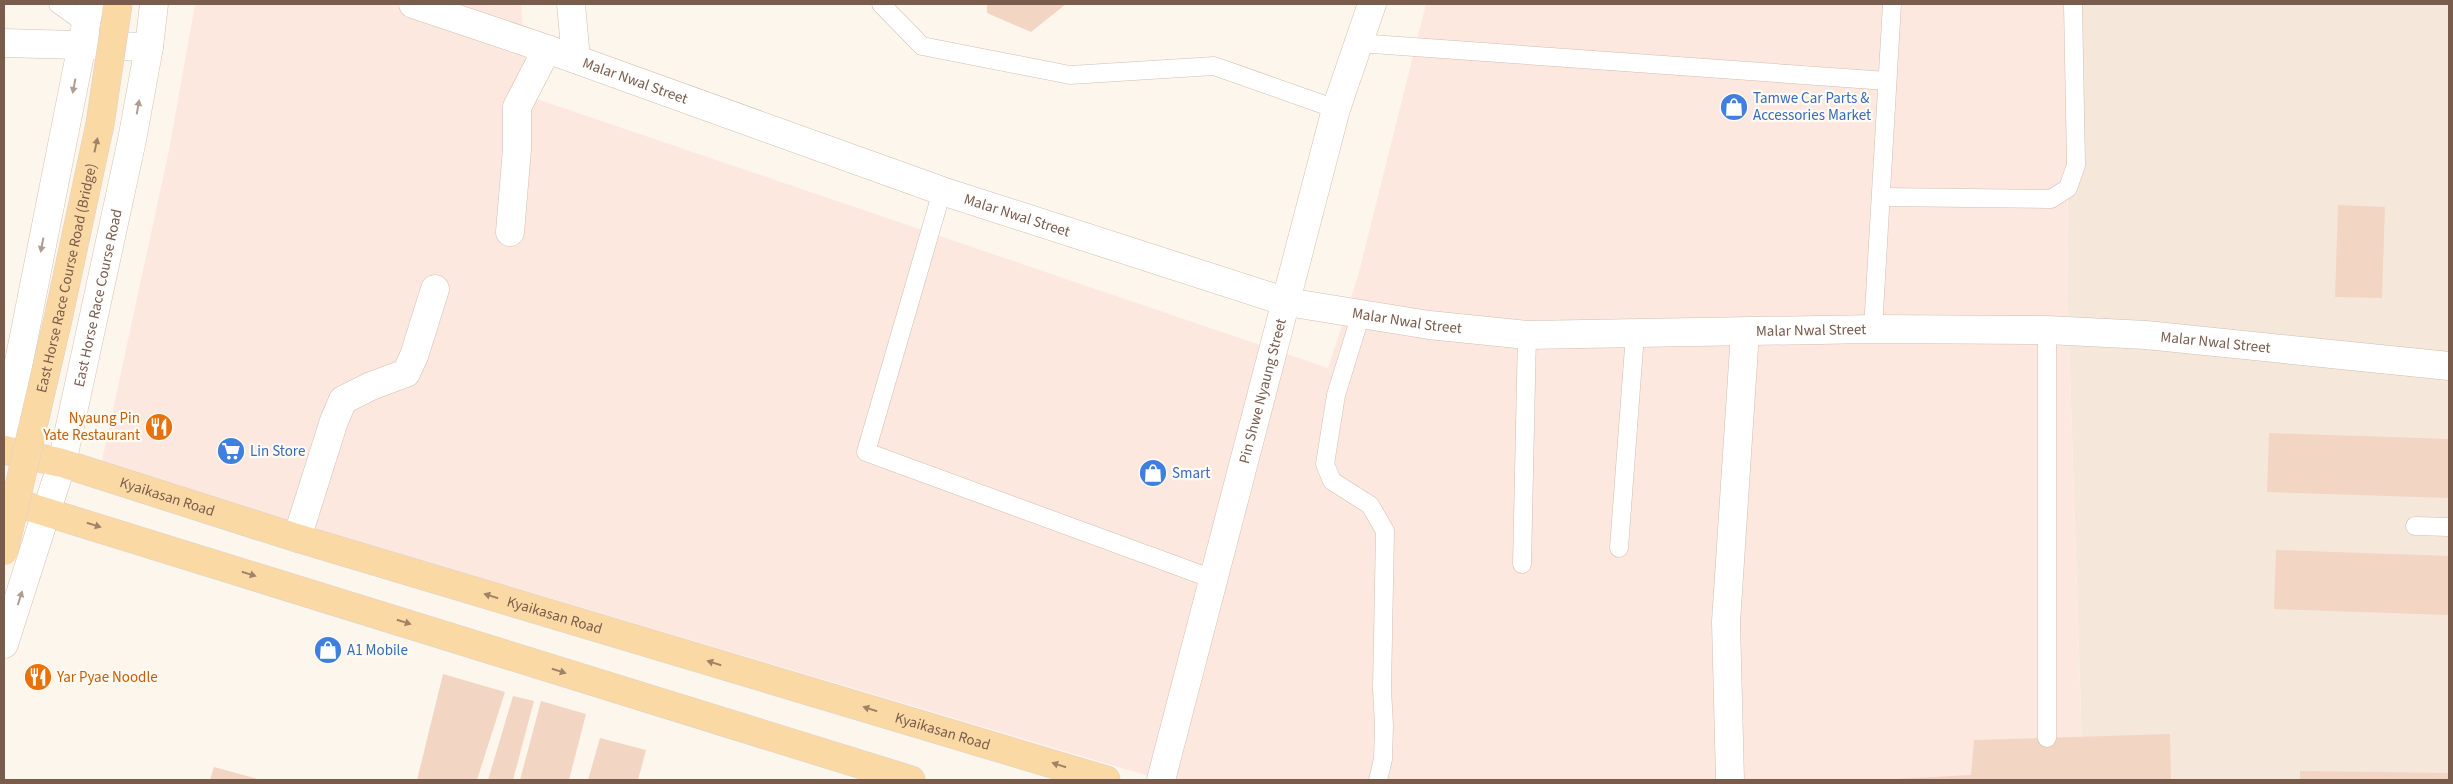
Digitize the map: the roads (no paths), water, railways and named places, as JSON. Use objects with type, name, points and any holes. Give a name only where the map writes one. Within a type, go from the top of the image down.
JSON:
[{"type":"main road","name":"East Horse Race Course Road (Bridge)","points":[[4,551],[58,319],[100,124],[118,4]]},
{"type":"main road","name":"Kyaikasan Road","points":[[4,450],[62,463],[297,538],[1106,780]]},
{"type":"main road","points":[[4,499],[48,511],[911,780]]},
{"type":"street","name":"East Horse Race Course Road","points":[[4,644],[62,463],[132,140],[149,47],[154,4]]},
{"type":"street","name":"Malar Nwal Street","points":[[413,4],[576,59],[942,191],[1287,302],[1429,325],[1527,336],[1873,329],[2047,330],[2146,335],[2449,366]]},
{"type":"street","points":[[571,4],[576,59]]},
{"type":"street","name":"Pin Shwe Nyaung Street","points":[[1160,780],[1287,302],[1336,109],[1372,4]]},
{"type":"street","points":[[4,43],[86,24],[149,47]]},
{"type":"street","points":[[4,437],[86,24]]},
{"type":"street","points":[[510,232],[517,149],[517,107],[547,49]]},
{"type":"street","points":[[297,538],[334,422],[343,400],[371,386],[406,374],[414,356],[435,289]]},
{"type":"street","points":[[1730,780],[1726,622],[1745,332]]},
{"type":"lane","points":[[58,4],[86,24]]},
{"type":"lane","points":[[881,4],[922,46],[1070,75],[1214,66],[1336,109]]},
{"type":"lane","points":[[1873,329],[1892,4]]},
{"type":"lane","points":[[1881,197],[2051,199],[2068,188],[2076,165],[2072,4]]},
{"type":"lane","points":[[1358,43],[1887,81]]},
{"type":"lane","points":[[942,191],[866,452],[1213,579]]},
{"type":"lane","points":[[1361,314],[1336,395],[1325,464],[1332,481],[1370,504],[1385,531],[1382,689],[1384,726],[1383,759],[1378,780]]},
{"type":"lane","points":[[2047,330],[2047,738]]},
{"type":"lane","points":[[1618,548],[1636,334]]},
{"type":"lane","points":[[1522,564],[1527,336]]},
{"type":"lane","points":[[2415,526],[2449,528]]},
{"type":"place","name":"Tamwe Car Parts & Accessories Market","points":[[1734,107]]},
{"type":"place","name":"Nyaung Pin Yate Restaurant","points":[[159,427]]},
{"type":"place","name":"Lin Store","points":[[231,451]]},
{"type":"place","name":"Smart","points":[[1153,473]]},
{"type":"place","name":"A1 Mobile","points":[[328,650]]},
{"type":"place","name":"Yar Pyae Noodle","points":[[38,677]]}]
